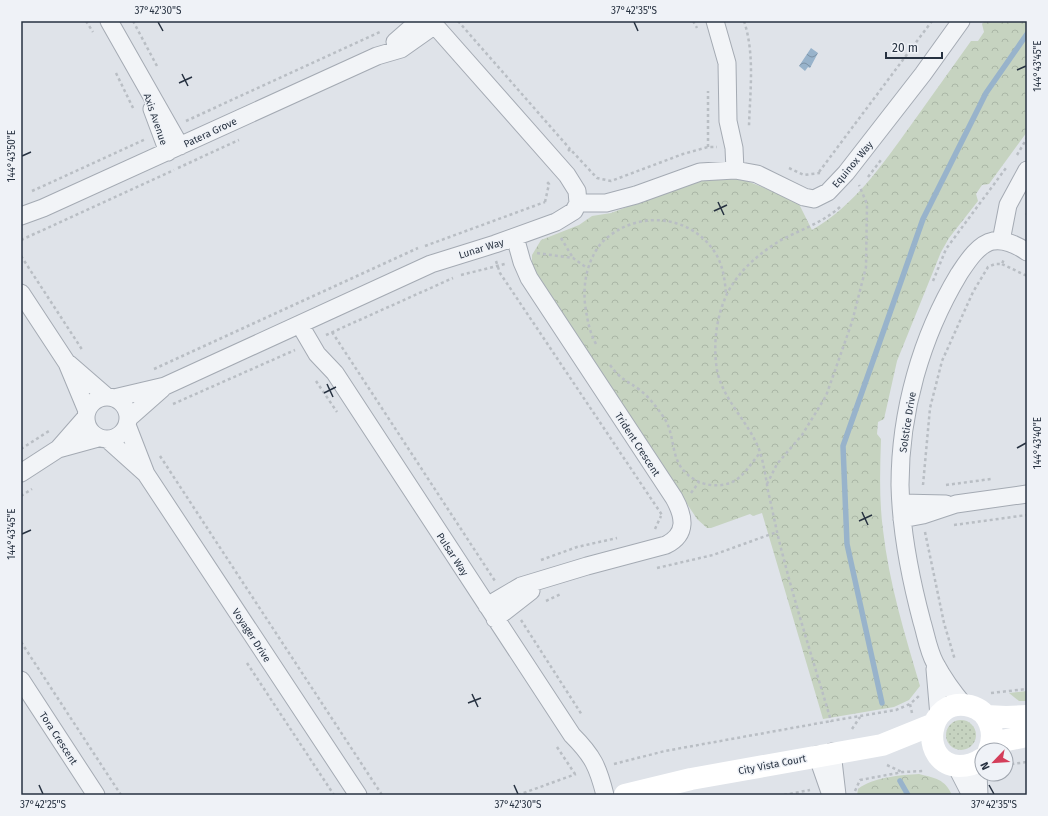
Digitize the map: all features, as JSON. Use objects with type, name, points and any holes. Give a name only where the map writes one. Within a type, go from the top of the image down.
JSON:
[{"type":"street","name":"Axis Avenue","points":[[109,21],[145,86],[171,128],[174,149]]},
{"type":"street","points":[[715,21],[727,64],[728,121],[725,148],[729,170]]},
{"type":"street","name":"Equinox Way","points":[[578,203],[606,203],[636,195],[700,172],[729,170],[757,174],[804,197],[814,199],[840,180],[923,74],[960,21]]},
{"type":"street","points":[[428,22],[556,162],[574,185],[577,191],[578,203]]},
{"type":"street","name":"Patera Grove","points":[[21,216],[44,208],[377,56],[401,49],[428,22]]},
{"type":"street","name":"Axis Avenue","points":[[145,86],[160,133],[174,149]]},
{"type":"street","points":[[728,121],[734,148],[729,170]]},
{"type":"street","points":[[1027,170],[1008,205],[1006,242],[1027,252]]},
{"type":"street","name":"Lunar Way","points":[[111,397],[166,386],[431,264],[515,238],[563,219],[574,211],[578,203]]},
{"type":"street","name":"Patera Grove","points":[[21,223],[44,208]]},
{"type":"street","name":"Trident Crescent","points":[[491,612],[549,578],[587,566],[666,545],[677,538],[681,533],[682,520],[674,498],[529,278],[520,256],[515,238]]},
{"type":"street","name":"Solstice Drive","points":[[964,705],[950,689],[934,661],[910,575],[902,511],[901,460],[904,430],[914,382],[928,336],[946,296],[971,257],[987,244],[1006,242]]},
{"type":"street","points":[[21,293],[67,363],[86,414],[89,429],[103,438]]},
{"type":"street","name":"Pulsar Way","points":[[307,322],[317,354],[335,373],[572,735],[602,765],[605,795]]},
{"type":"street","points":[[58,449],[119,435],[127,422],[124,406],[67,363]]},
{"type":"street","name":"Lunar Way","points":[[127,422],[166,386]]},
{"type":"street","points":[[21,473],[58,449],[86,414],[95,400],[111,397]]},
{"type":"street","name":"Voyager Drive","points":[[127,422],[146,474],[358,795]]},
{"type":"street","name":"Voyager Drive","points":[[103,438],[146,474]]},
{"type":"street","points":[[902,511],[1027,494]]},
{"type":"street","points":[[902,511],[923,515],[956,504]]},
{"type":"street","name":"Solstice Drive","points":[[929,734],[934,661]]},
{"type":"street","name":"Tora Crescent","points":[[21,680],[96,795]]},
{"type":"street","points":[[974,763],[956,766],[948,763],[929,734],[946,709],[964,705],[980,710],[986,716],[992,729],[989,742]]},
{"type":"street","points":[[986,716],[1027,716]]},
{"type":"street","name":"City Vista Court","points":[[625,795],[662,786],[825,754],[882,745],[929,734]]},
{"type":"street","points":[[1013,742],[1027,736]]},
{"type":"street","points":[[825,754],[831,795]]},
{"type":"street","points":[[825,754],[837,795]]},
{"type":"street","name":"Pulsar Way","points":[[593,795],[602,765]]},
{"type":"street","points":[[956,766],[971,795]]},
{"type":"street","points":[[978,782],[979,795]]},
{"type":"path","points":[[86,21],[96,38]]},
{"type":"path","points":[[458,21],[597,178],[611,181],[683,154],[708,147],[725,148]]},
{"type":"path","points":[[694,21],[700,33]]},
{"type":"path","points":[[744,21],[747,31],[750,65],[749,127]]},
{"type":"path","points":[[819,172],[932,21]]},
{"type":"path","points":[[171,128],[387,29]]},
{"type":"path","points":[[112,66],[135,112]]},
{"type":"path","points":[[708,88],[708,147]]},
{"type":"path","points":[[28,193],[148,138],[144,132]]},
{"type":"path","points":[[21,240],[244,138]]},
{"type":"path","points":[[1012,160],[1027,138]]},
{"type":"path","points":[[545,202],[549,184],[542,175],[570,149]]},
{"type":"path","points":[[856,191],[886,154]]},
{"type":"path","points":[[783,165],[804,175],[819,172],[860,186]]},
{"type":"path","points":[[931,288],[946,249],[1008,166]]},
{"type":"path","points":[[726,295],[742,272],[762,252],[782,240],[822,221],[847,200],[840,180]]},
{"type":"path","points":[[767,484],[777,464],[802,435],[826,396],[852,322],[866,267],[867,204],[860,186]]},
{"type":"path","points":[[598,348],[587,323],[584,295],[588,268],[599,245],[616,232],[641,221],[656,219],[668,220],[690,228],[711,247],[721,264],[725,277],[726,295],[716,332],[718,371],[722,386],[730,401],[748,426],[760,453],[783,556],[831,721]]},
{"type":"path","points":[[1002,264],[1006,242]]},
{"type":"path","points":[[520,256],[532,253],[541,253],[573,258],[588,268]]},
{"type":"path","points":[[21,256],[85,353]]},
{"type":"path","points":[[930,487],[922,488],[930,408],[942,361],[973,292],[988,267],[995,264],[1002,264],[1027,276]]},
{"type":"path","points":[[332,332],[497,583]]},
{"type":"path","points":[[168,407],[295,350]]},
{"type":"path","points":[[606,360],[620,378],[641,391],[654,406],[666,422],[678,462],[688,475],[699,482],[709,486],[729,484],[743,474],[760,453]]},
{"type":"path","points":[[21,449],[53,428]]},
{"type":"path","points":[[159,455],[382,795]]},
{"type":"path","points":[[938,486],[993,479]]},
{"type":"path","points":[[923,515],[930,563],[944,623],[957,665]]},
{"type":"path","points":[[948,526],[1027,515]]},
{"type":"path","points":[[519,616],[584,718]]},
{"type":"path","points":[[21,642],[121,795]]},
{"type":"path","points":[[1002,693],[1027,689]]},
{"type":"path","points":[[518,795],[602,765],[665,751],[896,710],[910,704],[920,694]]},
{"type":"path","points":[[910,704],[929,734],[923,771]]},
{"type":"path","points":[[1014,765],[1027,762]]},
{"type":"path","points":[[854,795],[860,780],[903,772],[923,771],[928,773]]},
{"type":"green space","points":[[985,21],[1027,21],[1027,132],[989,184],[982,185],[976,194],[978,201],[949,238],[941,252],[897,361],[884,419],[878,422],[877,434],[881,439],[881,507],[889,570],[898,609],[920,686],[909,700],[894,707],[823,719],[762,513],[753,516],[750,514],[711,528],[707,528],[697,519],[537,276],[532,266],[532,255],[541,240],[579,225],[592,216],[611,213],[698,180],[718,177],[742,179],[799,204],[812,230],[841,209],[867,183],[900,140],[971,41],[978,41],[984,32],[982,24]]},
{"type":"green space","points":[[1027,691],[1027,701],[1019,701],[1009,693]]},
{"type":"green space","points":[[961,720],[971,725],[976,735],[971,745],[961,750],[951,745],[946,735],[951,725]]},
{"type":"green space","points":[[919,774],[935,778],[943,782],[952,795],[857,795],[858,789],[879,779]]},
{"type":"water","points":[[811,48],[818,53],[810,68],[808,67],[805,71],[799,66]]},
{"type":"waterway","points":[[882,703],[847,544],[843,446],[923,219],[986,93],[1027,34]]},
{"type":"waterway","points":[[900,781],[908,795]]}]
